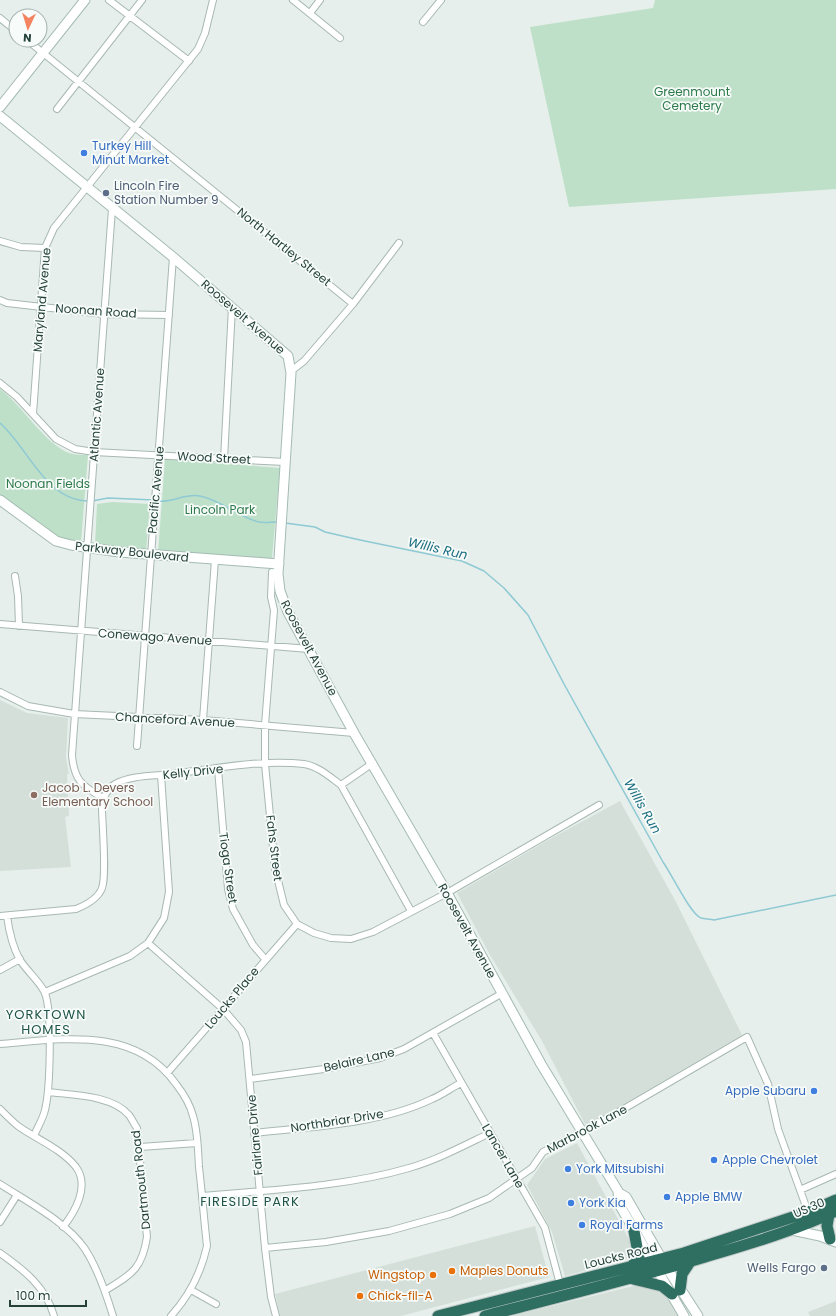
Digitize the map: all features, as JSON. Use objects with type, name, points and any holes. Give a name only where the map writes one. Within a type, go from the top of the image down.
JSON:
[{"type":"highway","name":"US 30","points":[[808,1212],[836,1200]]},
{"type":"highway","name":"Loucks Road","points":[[484,1316],[629,1279],[660,1265],[808,1212]]},
{"type":"highway","name":"US 30","points":[[792,1230],[832,1213]]},
{"type":"highway","points":[[832,1213],[827,1226],[833,1240]]},
{"type":"highway","name":"Loucks Road","points":[[438,1316],[631,1267],[690,1262],[745,1247],[792,1230]]},
{"type":"highway","points":[[631,1267],[638,1258],[634,1231]]},
{"type":"highway","points":[[629,1279],[648,1281],[676,1292],[682,1274],[690,1262]]},
{"type":"main road","points":[[0,107],[42,52],[85,0]]},
{"type":"main road","name":"Roosevelt Avenue","points":[[0,116],[112,209],[173,257],[288,356],[291,371],[279,564],[280,591],[288,612],[310,649],[354,733],[373,763],[541,1064],[619,1193],[626,1197],[660,1265],[676,1292],[698,1316]]},
{"type":"main road","name":"Parkway Boulevard","points":[[0,500],[56,541],[88,548],[151,555],[279,564]]},
{"type":"main road","name":"Roosevelt Avenue","points":[[619,1193],[619,1204],[634,1231],[660,1265]]},
{"type":"main road","points":[[792,1230],[833,1240]]},
{"type":"main road","name":"Roosevelt Avenue","points":[[676,1292],[684,1316]]},
{"type":"street","points":[[109,0],[128,16],[189,61]]},
{"type":"street","points":[[57,109],[128,16],[142,0]]},
{"type":"street","name":"Maryland Avenue","points":[[33,414],[45,248],[54,228],[198,48],[205,33],[213,0]]},
{"type":"street","points":[[293,0],[340,38]]},
{"type":"street","points":[[310,13],[320,0]]},
{"type":"street","points":[[423,22],[441,0]]},
{"type":"street","points":[[0,18],[8,24]]},
{"type":"street","name":"North Hartley Street","points":[[37,48],[79,80],[353,304]]},
{"type":"street","name":"Atlantic Avenue","points":[[103,798],[88,790],[75,775],[72,755],[112,209]]},
{"type":"street","points":[[0,241],[21,247],[45,248]]},
{"type":"street","points":[[291,371],[304,361],[353,304],[399,243]]},
{"type":"street","name":"Pacific Avenue","points":[[137,746],[173,257]]},
{"type":"street","name":"Noonan Road","points":[[0,300],[41,307],[104,314],[169,315]]},
{"type":"street","points":[[224,459],[232,307]]},
{"type":"street","name":"Wood Street","points":[[0,383],[16,396],[56,439],[75,449],[94,452],[285,462]]},
{"type":"street","points":[[203,720],[215,560]]},
{"type":"street","name":"Fahs Street","points":[[272,572],[271,597],[274,610],[265,725],[265,764],[275,868],[284,905],[297,924],[314,933],[331,938],[351,939],[373,932],[446,893],[599,805]]},
{"type":"street","points":[[15,576],[18,596],[19,626]]},
{"type":"street","name":"Conewago Avenue","points":[[0,624],[80,632],[209,640],[310,649]]},
{"type":"street","name":"Chanceford Avenue","points":[[0,692],[28,706],[74,714],[203,720],[354,733]]},
{"type":"street","points":[[341,785],[373,763]]},
{"type":"street","name":"Kelly Drive","points":[[103,798],[115,784],[130,779],[265,764],[305,765],[323,772],[341,785],[411,911]]},
{"type":"street","name":"Tioga Street","points":[[218,769],[228,888],[233,909],[253,945],[265,959]]},
{"type":"street","points":[[45,992],[130,956],[148,943],[164,918],[169,892],[161,775]]},
{"type":"street","points":[[34,1136],[45,1112],[50,1066],[45,992],[20,959],[11,940],[3,916],[76,910],[86,905],[100,893],[104,881],[103,798]]},
{"type":"street","name":"Loucks Place","points":[[168,1072],[297,924]]},
{"type":"street","name":"Fairlane Drive","points":[[148,943],[223,1009],[241,1030],[246,1042],[265,1248],[271,1297],[276,1316]]},
{"type":"street","points":[[0,970],[20,959]]},
{"type":"street","name":"Belaire Lane","points":[[250,1079],[324,1069],[380,1058],[404,1049],[501,994]]},
{"type":"street","name":"Lancer Lane","points":[[433,1033],[545,1228],[560,1284]]},
{"type":"street","name":"Marbrook Lane","points":[[265,1248],[326,1242],[389,1231],[450,1214],[489,1198],[517,1180],[532,1168],[543,1152],[582,1132],[747,1036],[768,1084],[778,1129],[800,1190]]},
{"type":"street","points":[[0,1044],[49,1040],[89,1039],[111,1042],[133,1048],[154,1059],[168,1072],[183,1093],[193,1116],[207,1246],[203,1265],[191,1290],[171,1316]]},
{"type":"street","name":"Northbriar Drive","points":[[254,1133],[353,1121],[397,1111],[431,1100],[461,1083]]},
{"type":"street","name":"Dartmouth Road","points":[[48,1092],[107,1100],[121,1107],[129,1115],[137,1128],[140,1147],[147,1237],[145,1250],[141,1263],[128,1277],[106,1290]]},
{"type":"street","points":[[0,1110],[18,1126],[58,1152],[76,1168],[81,1182],[79,1200],[73,1214],[63,1226]]},
{"type":"street","points":[[202,1196],[366,1179],[410,1168],[442,1156],[490,1133]]},
{"type":"street","points":[[140,1147],[197,1143]]},
{"type":"street","points":[[808,1212],[800,1190],[836,1174]]},
{"type":"street","points":[[0,1184],[63,1226],[84,1248],[106,1290],[113,1316]]},
{"type":"street","points":[[0,1222],[17,1195]]},
{"type":"street","points":[[0,1253],[27,1272],[43,1291],[54,1316]]},
{"type":"street","points":[[191,1290],[216,1304]]},
{"type":"shaded area","name":"Jacob L. Devers Elementary School","points":[[0,700],[27,713],[68,718],[66,758],[69,774],[67,774],[69,816],[65,817],[71,867],[0,871]]},
{"type":"shaded area","points":[[620,801],[676,902],[742,1035],[586,1126],[542,1041],[490,955],[457,893],[548,840]]},
{"type":"shaded area","points":[[577,1143],[634,1249],[630,1258],[565,1276],[552,1232],[527,1185],[545,1159]]},
{"type":"shaded area","points":[[535,1226],[549,1277],[401,1316],[280,1316],[275,1294]]},
{"type":"shaded area","points":[[642,1284],[661,1290],[681,1316],[511,1316]]},
{"type":"shaded area","points":[[836,1301],[836,1316],[810,1316],[808,1312]]},
{"type":"green space","name":"Greenmount Cemetery","points":[[655,0],[836,0],[836,189],[569,207],[530,27],[653,8]]},
{"type":"green space","name":"Noonan Fields","points":[[0,389],[17,404],[42,433],[60,448],[71,454],[88,455],[81,542],[71,542],[49,533],[0,496]]},
{"type":"green space","name":"Lincoln Park","points":[[165,459],[280,468],[272,558],[264,560],[158,553]]},
{"type":"green space","points":[[112,502],[150,504],[146,551],[95,545],[97,504]]},
{"type":"waterway","name":"Willis Run","points":[[0,423],[20,445],[38,471],[49,483],[60,492],[74,499],[89,501]]},
{"type":"waterway","name":"Willis Run","points":[[158,501],[168,501],[194,495],[200,496],[215,501],[252,520],[261,522],[277,522]]},
{"type":"waterway","name":"Willis Run","points":[[92,501],[108,498],[154,500]]},
{"type":"waterway","name":"Willis Run","points":[[285,523],[315,527],[325,532],[462,561],[484,571],[504,588],[528,615],[564,684],[663,862],[692,910],[701,918],[714,920],[836,895]]},
{"type":"place","name":"Turkey Hill Minut Market","points":[[84,153]]},
{"type":"place","name":"Lincoln Fire Station Number 9","points":[[106,193]]},
{"type":"place","name":"Jacob L. Devers Elementary School","points":[[34,795]]},
{"type":"place","name":"Apple Subaru","points":[[814,1091]]},
{"type":"place","name":"Apple Chevrolet","points":[[714,1160]]},
{"type":"place","name":"York Mitsubishi","points":[[568,1169]]},
{"type":"place","name":"Apple BMW","points":[[667,1197]]},
{"type":"place","name":"York Kia","points":[[571,1203]]},
{"type":"place","name":"Royal Farms","points":[[582,1225]]},
{"type":"place","name":"Wells Fargo","points":[[824,1268]]},
{"type":"place","name":"Maples Donuts","points":[[452,1271]]},
{"type":"place","name":"Wingstop","points":[[433,1275]]},
{"type":"place","name":"Chick-fil-A","points":[[360,1296]]},
{"type":"district","name":"YORKTOWN HOMES","points":[[46,1022]]},
{"type":"district","name":"FIRESIDE PARK","points":[[250,1201]]}]
